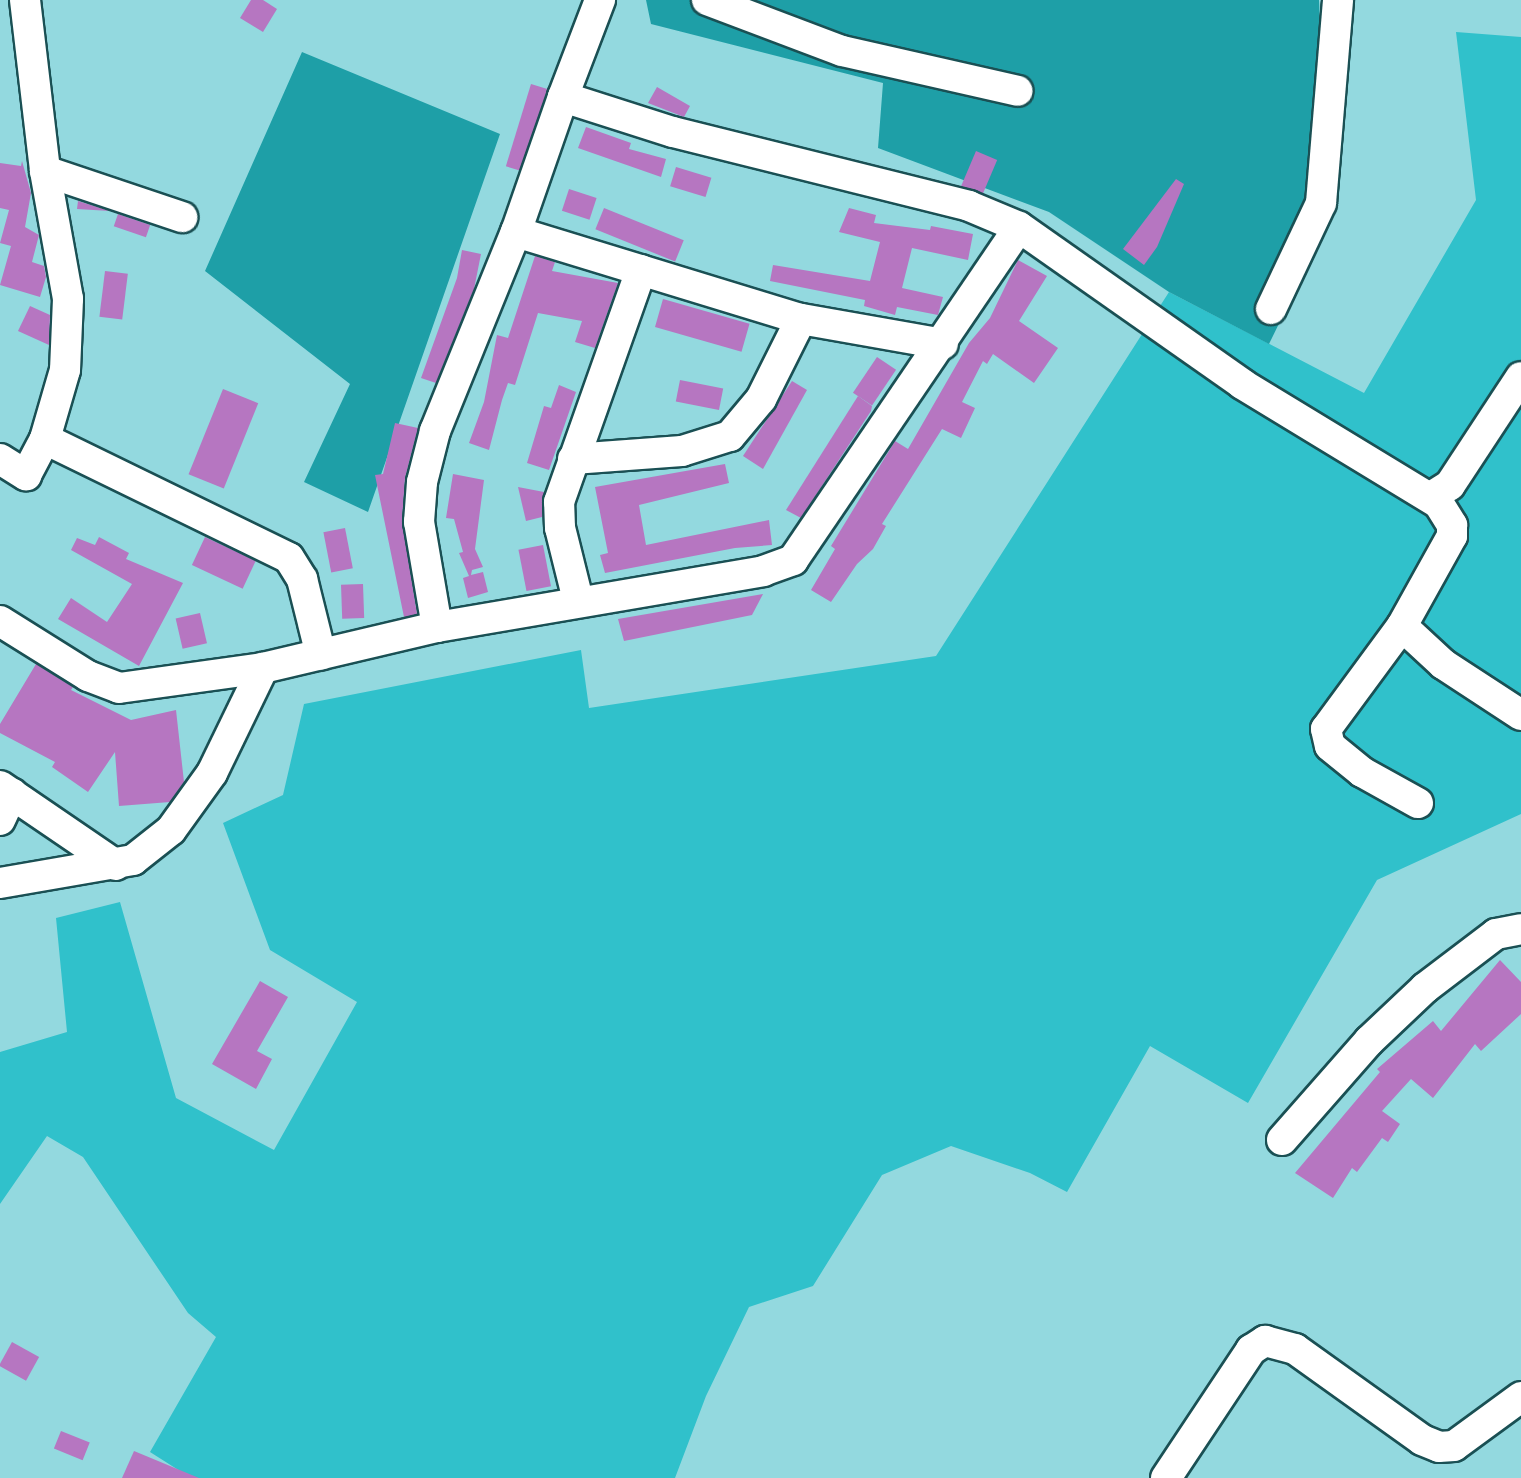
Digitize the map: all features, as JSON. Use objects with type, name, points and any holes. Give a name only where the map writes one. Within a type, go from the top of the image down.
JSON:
[{"type":"street","points":[[0,459],[26,475],[45,439],[65,370],[69,332],[67,287],[45,171],[25,0]]},
{"type":"street","points":[[437,627],[419,522],[422,482],[435,431],[516,232],[600,0]]},
{"type":"street","points":[[707,0],[842,51],[1018,91]]},
{"type":"street","points":[[1271,309],[1321,204],[1338,0]]},
{"type":"street","points":[[563,97],[673,132],[969,206],[1019,227],[1242,384],[1318,434],[1431,497],[1452,525],[1452,536],[1402,626],[1348,696],[1326,735],[1330,746],[1362,772],[1418,803]]},
{"type":"street","points":[[45,171],[182,217]]},
{"type":"street","points":[[0,621],[88,676],[119,688],[263,668],[437,627],[578,600],[763,571],[793,561],[943,344],[1019,227]]},
{"type":"street","points":[[516,232],[800,318],[943,344]]},
{"type":"street","points":[[578,600],[558,516],[573,459],[641,270]]},
{"type":"street","points":[[573,459],[682,451],[730,436],[761,399],[800,318]]},
{"type":"street","points":[[1431,497],[1450,485],[1521,377]]},
{"type":"street","points":[[45,439],[289,558],[302,579],[321,655]]},
{"type":"street","points":[[1402,626],[1443,664],[1521,715]]},
{"type":"street","points":[[0,883],[116,865],[132,860],[171,830],[197,798],[263,668]]},
{"type":"street","points":[[4,800],[116,865]]},
{"type":"street","points":[[1282,1140],[1370,1041],[1425,988],[1488,939],[1521,929]]},
{"type":"street","points":[[1166,1478],[1251,1350],[1265,1341],[1294,1349],[1422,1440],[1439,1447],[1454,1446],[1521,1397]]},
{"type":"shaded area","points":[[646,0],[1319,0],[1328,223],[1269,344],[1169,292],[1049,212],[878,148],[883,83],[651,24]]},
{"type":"shaded area","points":[[1456,32],[1521,37],[1521,814],[1377,880],[1248,1103],[1150,1046],[1067,1192],[1030,1173],[951,1146],[882,1175],[813,1286],[749,1307],[706,1396],[675,1478],[191,1478],[150,1452],[216,1337],[188,1313],[83,1157],[47,1136],[0,1204],[0,1052],[67,1032],[56,918],[120,902],[176,1098],[274,1150],[357,1002],[270,950],[223,823],[283,795],[304,704],[581,650],[589,708],[936,656],[1169,292],[1364,393],[1476,200]]},
{"type":"shaded area","points":[[302,52],[500,134],[368,512],[304,482],[350,384],[205,271]]},
{"type":"building","points":[[251,0],[263,0],[277,9],[263,32],[240,18]]},
{"type":"building","points":[[531,84],[547,89],[522,171],[506,166]]},
{"type":"building","points":[[657,87],[690,106],[684,117],[648,103]]},
{"type":"building","points":[[586,127],[631,143],[629,149],[666,159],[661,177],[578,148]]},
{"type":"building","points":[[976,151],[997,160],[982,195],[961,186]]},
{"type":"building","points":[[22,161],[31,193],[25,227],[39,235],[32,262],[44,266],[46,277],[40,297],[0,285],[11,246],[0,243],[9,210],[0,208],[0,163],[21,166]]},
{"type":"building","points":[[676,167],[711,178],[706,197],[670,186]]},
{"type":"building","points":[[1176,179],[1184,184],[1157,247],[1144,265],[1123,249]]},
{"type":"building","points":[[569,189],[597,198],[589,220],[562,211]]},
{"type":"building","points":[[78,201],[110,211],[77,209]]},
{"type":"building","points":[[604,208],[684,240],[675,262],[595,229]]},
{"type":"building","points":[[849,208],[876,215],[874,223],[930,230],[931,226],[973,234],[968,260],[912,248],[902,288],[943,297],[938,315],[897,307],[895,315],[864,306],[865,300],[770,281],[773,265],[870,281],[880,242],[839,232]]},
{"type":"building","points":[[118,214],[150,225],[146,237],[114,226]]},
{"type":"building","points":[[462,250],[481,254],[474,289],[436,383],[421,378],[457,278]]},
{"type":"building","points":[[535,256],[555,262],[552,271],[618,283],[595,348],[575,342],[582,321],[538,313],[515,385],[508,383],[489,450],[469,443],[484,402],[497,335],[508,338]]},
{"type":"building","points":[[1018,260],[1047,276],[1019,321],[1058,348],[1034,383],[993,354],[987,364],[983,361],[962,402],[975,408],[961,438],[942,429],[882,524],[886,526],[873,549],[857,564],[831,602],[811,590],[835,549],[831,546],[895,441],[908,449],[969,343],[990,318]]},
{"type":"building","points":[[105,271],[128,274],[122,319],[99,317]]},
{"type":"building","points":[[663,299],[750,324],[742,352],[655,327]]},
{"type":"building","points":[[30,306],[50,315],[49,345],[18,331]]},
{"type":"building","points":[[877,357],[896,370],[872,406],[853,393]]},
{"type":"building","points":[[680,380],[723,388],[719,410],[676,402]]},
{"type":"building","points":[[792,381],[807,390],[763,469],[743,456]]},
{"type":"building","points":[[559,385],[576,392],[549,470],[527,463],[544,406],[551,408]]},
{"type":"building","points":[[223,389],[258,403],[224,489],[189,474]]},
{"type":"building","points":[[858,396],[872,406],[871,411],[801,518],[786,510]]},
{"type":"building","points":[[395,423],[418,428],[405,478],[402,521],[417,614],[404,617],[375,475],[383,474]]},
{"type":"building","points":[[725,464],[729,483],[639,505],[646,545],[769,520],[772,545],[735,548],[605,573],[600,555],[608,553],[595,487]]},
{"type":"building","points":[[453,474],[484,480],[475,549],[483,567],[472,570],[471,575],[483,572],[488,592],[468,598],[463,578],[469,576],[459,553],[463,552],[454,519],[446,518]]},
{"type":"building","points":[[518,487],[544,492],[542,517],[526,521]]},
{"type":"building","points":[[345,528],[353,568],[331,572],[323,532]]},
{"type":"building","points":[[99,537],[129,553],[126,559],[183,583],[139,666],[58,619],[71,598],[107,622],[132,584],[71,550],[77,538],[95,545]]},
{"type":"building","points":[[205,537],[256,561],[243,589],[192,565]]},
{"type":"building","points":[[543,545],[551,586],[526,591],[518,550]]},
{"type":"building","points":[[363,584],[364,618],[342,619],[341,585]]},
{"type":"building","points":[[763,594],[752,615],[624,641],[618,619]]},
{"type":"building","points":[[200,613],[207,643],[183,649],[176,619]]},
{"type":"building","points":[[36,664],[73,687],[71,690],[131,720],[176,710],[184,782],[170,802],[119,806],[115,752],[88,792],[52,767],[55,762],[0,733],[0,724]]},
{"type":"building","points":[[1500,960],[1521,982],[1521,1014],[1481,1051],[1475,1044],[1433,1098],[1411,1079],[1382,1111],[1400,1124],[1388,1142],[1382,1138],[1357,1172],[1352,1168],[1333,1198],[1295,1173],[1380,1072],[1377,1069],[1433,1021],[1441,1031]]},
{"type":"building","points":[[260,981],[288,997],[257,1051],[272,1059],[256,1089],[212,1064]]},
{"type":"building","points":[[12,1342],[39,1357],[26,1381],[0,1366]]},
{"type":"building","points":[[61,1431],[90,1443],[83,1460],[54,1449]]},
{"type":"building","points":[[134,1451],[199,1478],[122,1478]]}]
